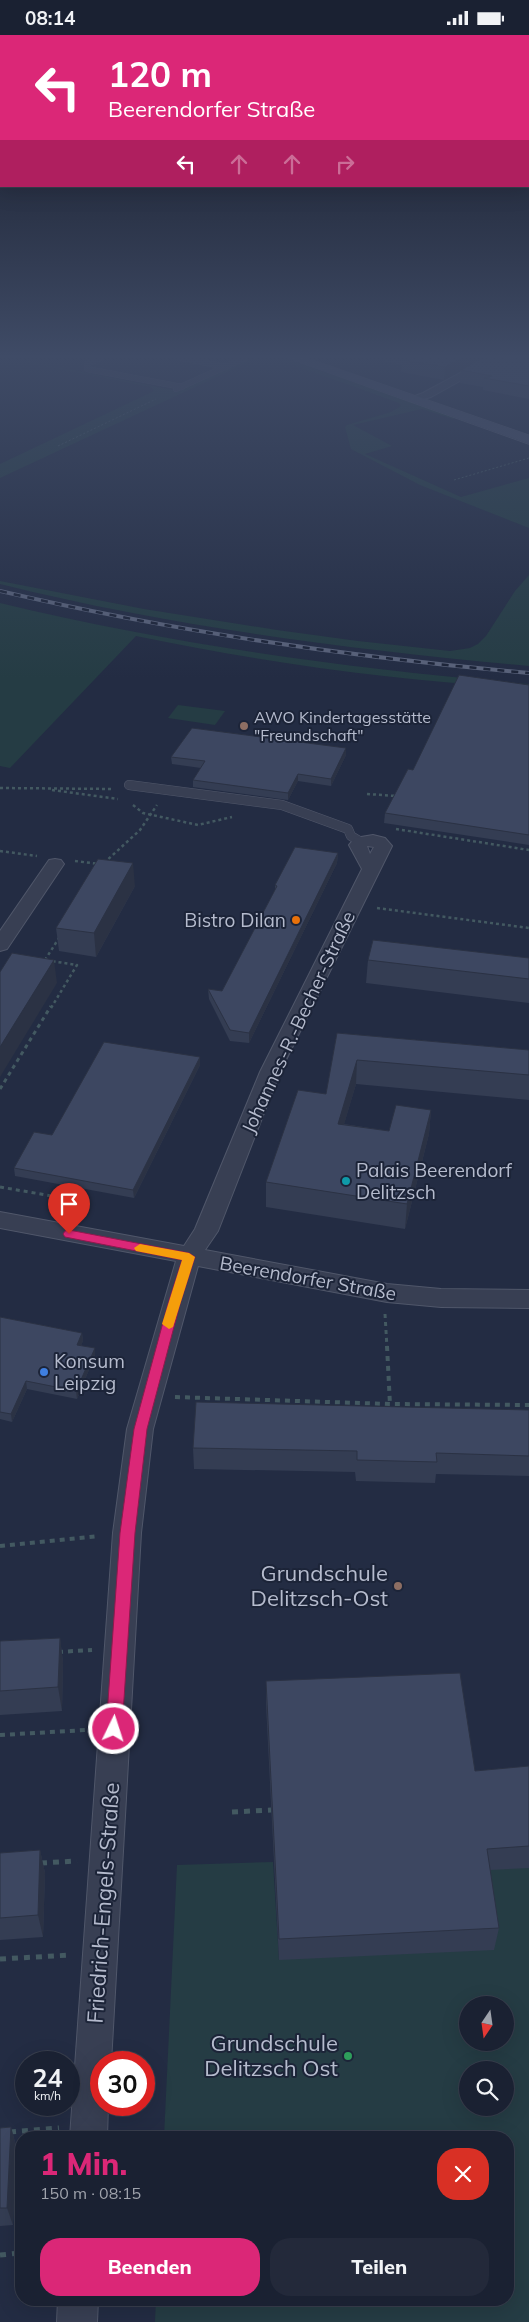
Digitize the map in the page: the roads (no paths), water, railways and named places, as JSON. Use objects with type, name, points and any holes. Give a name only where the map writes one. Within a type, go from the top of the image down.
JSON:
[{"type":"street","name":"Johannes-R.-Becher-Straße","points":[[189,1257],[206,1231],[270,1072],[371,869],[369,861],[358,849],[358,845],[361,842]]},
{"type":"street","points":[[0,945],[50,861]]},
{"type":"street","name":"Beerendorfer Straße","points":[[0,1220],[387,1293],[441,1298],[529,1299]]},
{"type":"street","name":"Friedrich-Engels-Straße","points":[[89,2131],[105,1859],[128,1533],[140,1429],[174,1304],[189,1257]]},
{"type":"street","points":[[77,2322],[78,2306]]},
{"type":"lane","points":[[129,785],[282,805],[348,829],[350,836],[361,842]]},
{"type":"railway","points":[[0,591],[66,606],[197,631],[329,651],[529,673]]},
{"type":"place","name":"AWO Kindertagesstätte \"Freundschaft\"","points":[[244,726]]},
{"type":"place","name":"Bistro Dilan","points":[[296,920]]},
{"type":"place","name":"Palais Beerendorf Delitzsch","points":[[346,1181]]},
{"type":"place","name":"Konsum Leipzig","points":[[44,1372]]},
{"type":"place","name":"Grundschule Delitzsch-Ost","points":[[398,1586]]},
{"type":"place","name":"Grundschule Delitzsch Ost","points":[[348,2056]]}]
